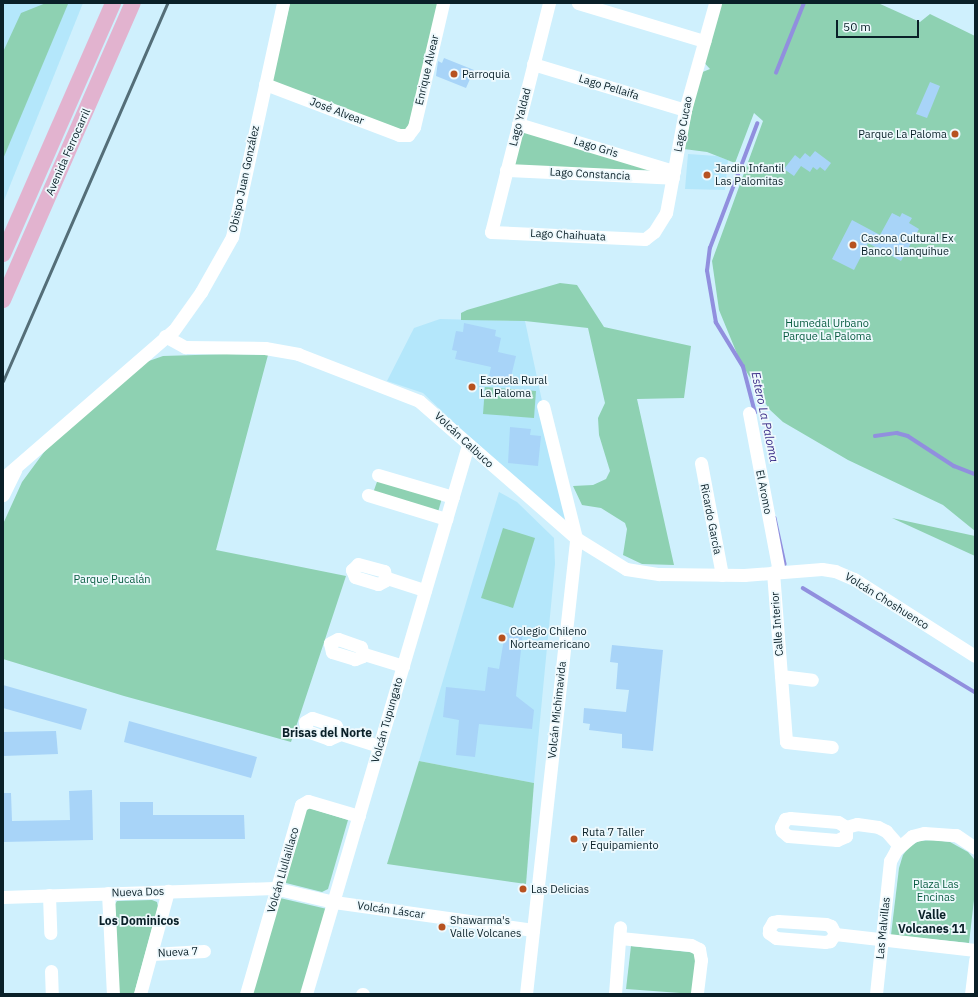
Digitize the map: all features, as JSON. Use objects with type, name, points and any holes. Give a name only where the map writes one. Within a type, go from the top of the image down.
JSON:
[{"type":"main road","name":"Avenida Ferrocarril","points":[[3,254],[113,3]]},
{"type":"main road","name":"Avenida Ferrocarril","points":[[3,300],[133,3]]},
{"type":"street","name":"Obispo Juan González","points":[[3,478],[186,316],[230,243],[284,3]]},
{"type":"street","name":"Enrique Alvear","points":[[408,135],[414,127],[443,3]]},
{"type":"street","name":"Lago Yaldad","points":[[491,232],[549,3]]},
{"type":"street","points":[[578,3],[704,41]]},
{"type":"street","name":"Lago Cucao","points":[[644,238],[654,232],[661,224],[666,213],[685,110],[715,3]]},
{"type":"street","name":"Lago Pellaifa","points":[[533,64],[685,110]]},
{"type":"street","name":"José Alvear","points":[[265,84],[399,135],[408,135]]},
{"type":"street","name":"Lago Gris","points":[[518,124],[674,175]]},
{"type":"street","name":"Lago Constancia","points":[[506,170],[674,175]]},
{"type":"street","name":"Lago Chaihuata","points":[[491,232],[644,238]]},
{"type":"street","name":"Volcán Calbuco","points":[[165,336],[185,347],[265,348],[314,359],[424,404],[468,445],[576,538],[614,563],[634,571],[659,574],[744,574]]},
{"type":"street","name":"Volcán Michimavida","points":[[526,994],[576,538],[543,406]]},
{"type":"street","name":"El Aromo","points":[[749,413],[776,572]]},
{"type":"street","name":"Volcán Tupungato","points":[[306,994],[468,445]]},
{"type":"street","name":"Obispo Juan González","points":[[3,495],[20,462]]},
{"type":"street","name":"Ricardo García","points":[[701,463],[722,574]]},
{"type":"street","points":[[378,475],[453,497]]},
{"type":"street","points":[[368,496],[446,519]]},
{"type":"street","name":"Volcán Choshuenco","points":[[744,574],[825,569],[842,573],[975,656]]},
{"type":"street","name":"Calle Interior","points":[[776,572],[786,742],[832,747]]},
{"type":"street","points":[[387,578],[425,590]]},
{"type":"street","points":[[364,654],[403,666]]},
{"type":"street","points":[[781,676],[812,680]]},
{"type":"street","points":[[338,733],[380,746]]},
{"type":"street","name":"Volcán Llullaillaco","points":[[246,994],[276,888],[303,803],[308,801],[359,816]]},
{"type":"street","points":[[846,827],[857,824],[878,827],[886,831],[899,846],[912,836],[924,833],[940,833],[964,839],[975,848]]},
{"type":"street","name":"Las Malvillas","points":[[876,994],[890,861],[899,846]]},
{"type":"street","name":"Volcán Láscar","points":[[276,888],[334,902],[533,930]]},
{"type":"street","name":"Nueva Dos","points":[[3,896],[276,888]]},
{"type":"street","points":[[140,994],[168,891]]},
{"type":"street","points":[[108,893],[113,994]]},
{"type":"street","points":[[49,895],[50,933]]},
{"type":"street","points":[[614,994],[620,932],[691,945],[699,949],[701,955],[697,994]]},
{"type":"street","points":[[835,934],[975,950]]},
{"type":"street","name":"Nueva 7","points":[[152,954],[204,951]]},
{"type":"street","points":[[971,994],[975,959]]},
{"type":"street","points":[[51,970],[52,994]]},
{"type":"shaded area","points":[[3,3],[83,3],[3,203]]},
{"type":"shaded area","name":"Jardin Infantil Las Palomitas","points":[[688,154],[717,156],[728,160],[725,190],[685,189]]},
{"type":"shaded area","name":"Escuela Rural La Paloma","points":[[440,319],[525,321],[568,523],[482,450],[423,393],[387,381],[414,328]]},
{"type":"shaded area","name":"Colegio Chileno Norteamericano","points":[[499,492],[517,502],[554,538],[555,564],[534,783],[419,761]]},
{"type":"green space","points":[[46,3],[68,4],[3,159],[3,52],[21,13]]},
{"type":"green space","points":[[290,3],[440,3],[407,132],[272,81]]},
{"type":"green space","name":"Parque La Paloma","points":[[718,3],[878,3],[920,22],[930,14],[975,36],[975,531],[943,505],[848,460],[783,422],[769,409],[740,361],[719,310],[712,261],[763,121],[754,113],[735,163],[707,152],[684,149],[700,73],[710,69],[700,58]]},
{"type":"green space","points":[[523,128],[660,171],[514,166]]},
{"type":"green space","points":[[560,283],[577,285],[604,327],[691,346],[684,398],[637,399],[674,565],[642,564],[623,555],[627,529],[625,523],[601,508],[582,505],[573,486],[593,485],[606,479],[610,471],[599,435],[598,418],[605,403],[588,328],[525,321],[461,320],[461,313],[467,310]]},
{"type":"green space","name":"Parque Pucalán","points":[[227,354],[268,355],[216,550],[346,576],[291,742],[124,696],[3,659],[3,524],[22,482],[50,444],[146,362],[163,356]]},
{"type":"green space","points":[[485,387],[536,391],[534,418],[483,414]]},
{"type":"green space","points":[[378,479],[442,498],[438,512],[373,493]]},
{"type":"green space","points":[[892,518],[975,536],[975,556]]},
{"type":"green space","points":[[503,528],[535,538],[513,608],[481,598]]},
{"type":"green space","points":[[419,761],[534,783],[526,884],[387,864]]},
{"type":"green space","points":[[306,807],[348,820],[328,889],[322,892],[286,883],[284,879]]},
{"type":"green space","name":"Plaza Las Encinas","points":[[934,840],[950,842],[968,852],[974,859],[975,891],[969,943],[891,935],[899,868],[903,855],[909,847],[919,841]]},
{"type":"green space","points":[[280,898],[327,909],[302,994],[250,994]]},
{"type":"green space","points":[[152,900],[157,902],[158,907],[134,994],[116,994],[114,906],[117,901]]},
{"type":"green space","points":[[631,946],[698,953],[694,994],[626,989]]},
{"type":"building","name":"Parroquia","points":[[444,58],[474,70],[466,88],[436,76],[438,61],[442,63]]},
{"type":"building","points":[[930,82],[940,86],[927,118],[916,114]]},
{"type":"building","points":[[815,151],[831,163],[825,171],[820,167],[817,170],[813,167],[810,172],[801,166],[794,176],[784,169],[795,155],[800,159],[805,153],[810,157]]},
{"type":"building","points":[[892,213],[900,217],[902,213],[912,218],[909,223],[919,229],[901,261],[868,243],[854,270],[832,259],[852,220],[880,235]]},
{"type":"building","points":[[464,323],[496,330],[495,336],[501,338],[498,352],[516,356],[510,381],[489,376],[491,367],[455,359],[457,351],[452,350],[456,331],[463,332]]},
{"type":"building","points":[[510,427],[531,429],[530,435],[541,436],[538,466],[508,463]]},
{"type":"building","points":[[511,628],[523,631],[516,696],[534,710],[532,729],[479,724],[475,757],[456,755],[459,720],[443,717],[446,687],[485,691],[488,667],[499,669],[505,633],[511,633]]},
{"type":"building","points":[[612,645],[663,650],[653,751],[622,748],[622,734],[589,730],[590,724],[583,723],[584,708],[626,712],[629,690],[616,689],[618,663],[610,662]]},
{"type":"building","points":[[3,685],[87,709],[81,730],[3,708]]},
{"type":"building","points":[[129,721],[257,757],[251,778],[124,742]]},
{"type":"building","points":[[56,731],[58,754],[3,756],[3,732]]},
{"type":"building","points":[[92,790],[93,840],[3,842],[3,793],[11,793],[12,821],[70,820],[69,791]]},
{"type":"building","points":[[120,802],[153,802],[153,815],[244,815],[245,839],[120,839]]},
{"type":"waterway","name":"Estero La Paloma","points":[[776,73],[804,3]]},
{"type":"waterway","name":"Estero La Paloma","points":[[755,413],[743,367],[716,323],[707,271],[710,248],[757,124]]},
{"type":"waterway","points":[[875,436],[897,433],[908,436],[954,466],[975,474]]},
{"type":"waterway","name":"Estero La Paloma","points":[[775,518],[785,564]]},
{"type":"waterway","name":"Estero La Paloma","points":[[803,588],[975,692]]},
{"type":"railway","points":[[3,381],[167,3]]},
{"type":"place","name":"Parroquia","points":[[454,74]]},
{"type":"place","name":"Parque La Paloma","points":[[955,134]]},
{"type":"place","name":"Jardin Infantil Las Palomitas","points":[[707,175]]},
{"type":"place","name":"Casona Cultural Ex Banco Llanquihue","points":[[853,245]]},
{"type":"place","name":"Escuela Rural La Paloma","points":[[472,387]]},
{"type":"place","name":"Colegio Chileno Norteamericano","points":[[502,638]]},
{"type":"place","name":"Ruta 7 Taller y Equipamiento","points":[[574,839]]},
{"type":"place","name":"Las Delicias","points":[[523,889]]},
{"type":"place","name":"Shawarma's Valle Volcanes","points":[[442,927]]},
{"type":"district","name":"Brisas del Norte","points":[[327,733]]},
{"type":"district","name":"Los Dominicos","points":[[139,921]]},
{"type":"district","name":"Valle Volcanes 11","points":[[932,922]]},
{"type":"park label","name":"Humedal Urbano Parque La Paloma","points":[[827,330]]}]
